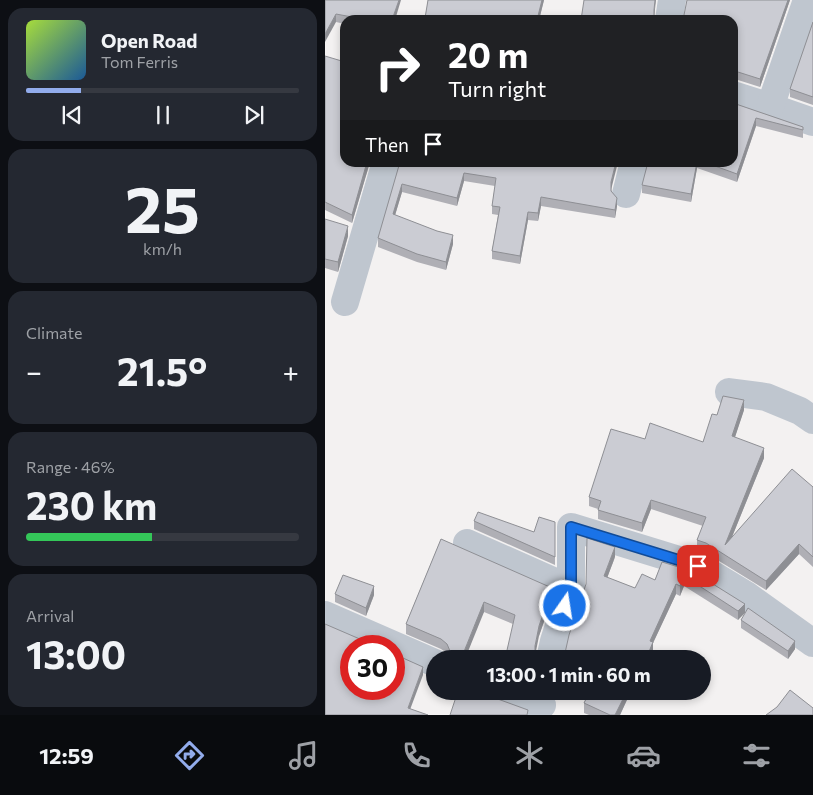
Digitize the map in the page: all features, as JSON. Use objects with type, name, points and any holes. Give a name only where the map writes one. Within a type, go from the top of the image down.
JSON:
[{"type":"street","points":[[771,107],[807,0]]},
{"type":"street","points":[[738,97],[813,122]]},
{"type":"street","points":[[345,302],[386,167]]},
{"type":"street","points":[[626,194],[633,167]]},
{"type":"street","points":[[729,392],[765,397],[800,411],[813,420]]},
{"type":"street","points":[[552,650],[571,589],[571,527],[698,566],[745,595],[813,643]]},
{"type":"street","points":[[467,543],[571,589]]},
{"type":"street","points":[[325,615],[426,659]]},
{"type":"street","points":[[529,700],[542,704]]},
{"type":"building","points":[[325,0],[399,0],[394,15],[336,14],[325,34]]},
{"type":"building","points":[[428,0],[542,0],[538,15],[426,15]]},
{"type":"building","points":[[584,0],[655,0],[654,15],[582,15]]},
{"type":"building","points":[[687,0],[788,0],[760,79],[738,72],[738,15],[684,15]]},
{"type":"building","points":[[813,22],[813,97],[790,89]]},
{"type":"building","points":[[325,56],[340,60],[340,167],[366,167],[352,215],[325,202]]},
{"type":"building","points":[[738,105],[803,127],[803,130],[756,118],[737,174],[718,167],[738,167]]},
{"type":"building","points":[[399,167],[615,167],[611,191],[617,198],[615,210],[541,197],[538,213],[528,212],[520,256],[492,251],[500,207],[492,206],[496,178],[464,173],[457,198],[402,184],[393,214],[437,231],[453,235],[446,262],[417,254],[378,238]]},
{"type":"building","points":[[647,167],[696,167],[691,194],[642,185]]},
{"type":"building","points":[[325,219],[348,226],[338,262],[325,259]]},
{"type":"building","points":[[723,396],[744,400],[732,436],[764,448],[725,545],[792,469],[813,487],[813,557],[799,544],[766,581],[706,543],[697,540],[706,517],[651,500],[642,523],[598,510],[601,501],[589,497],[611,429],[645,439],[650,423],[703,442],[712,414],[717,415]]},
{"type":"building","points":[[478,512],[534,532],[539,517],[555,522],[555,557],[474,521]]},
{"type":"building","points":[[587,538],[615,547],[604,576],[635,588],[642,574],[655,580],[662,562],[692,571],[745,604],[738,611],[684,576],[680,586],[676,584],[650,641],[653,642],[650,650],[566,650],[586,584]]},
{"type":"building","points":[[441,539],[552,588],[539,626],[535,650],[507,650],[515,615],[484,602],[465,650],[450,650],[447,644],[441,639],[406,624]]},
{"type":"building","points":[[343,575],[374,586],[366,608],[335,594]]},
{"type":"building","points":[[748,608],[795,641],[788,651],[741,620]]},
{"type":"building","points":[[325,624],[350,635],[340,635],[340,700],[405,700],[405,659],[423,667],[408,708],[428,715],[325,715]]},
{"type":"building","points":[[790,690],[813,708],[813,715],[766,715],[777,707]]},
{"type":"building","points":[[455,700],[500,700],[528,710],[527,715],[450,715]]},
{"type":"building","points":[[586,700],[622,700],[615,715],[610,715],[584,703]]},
{"type":"route","points":[[565,606],[571,589],[571,527],[698,566]]}]
